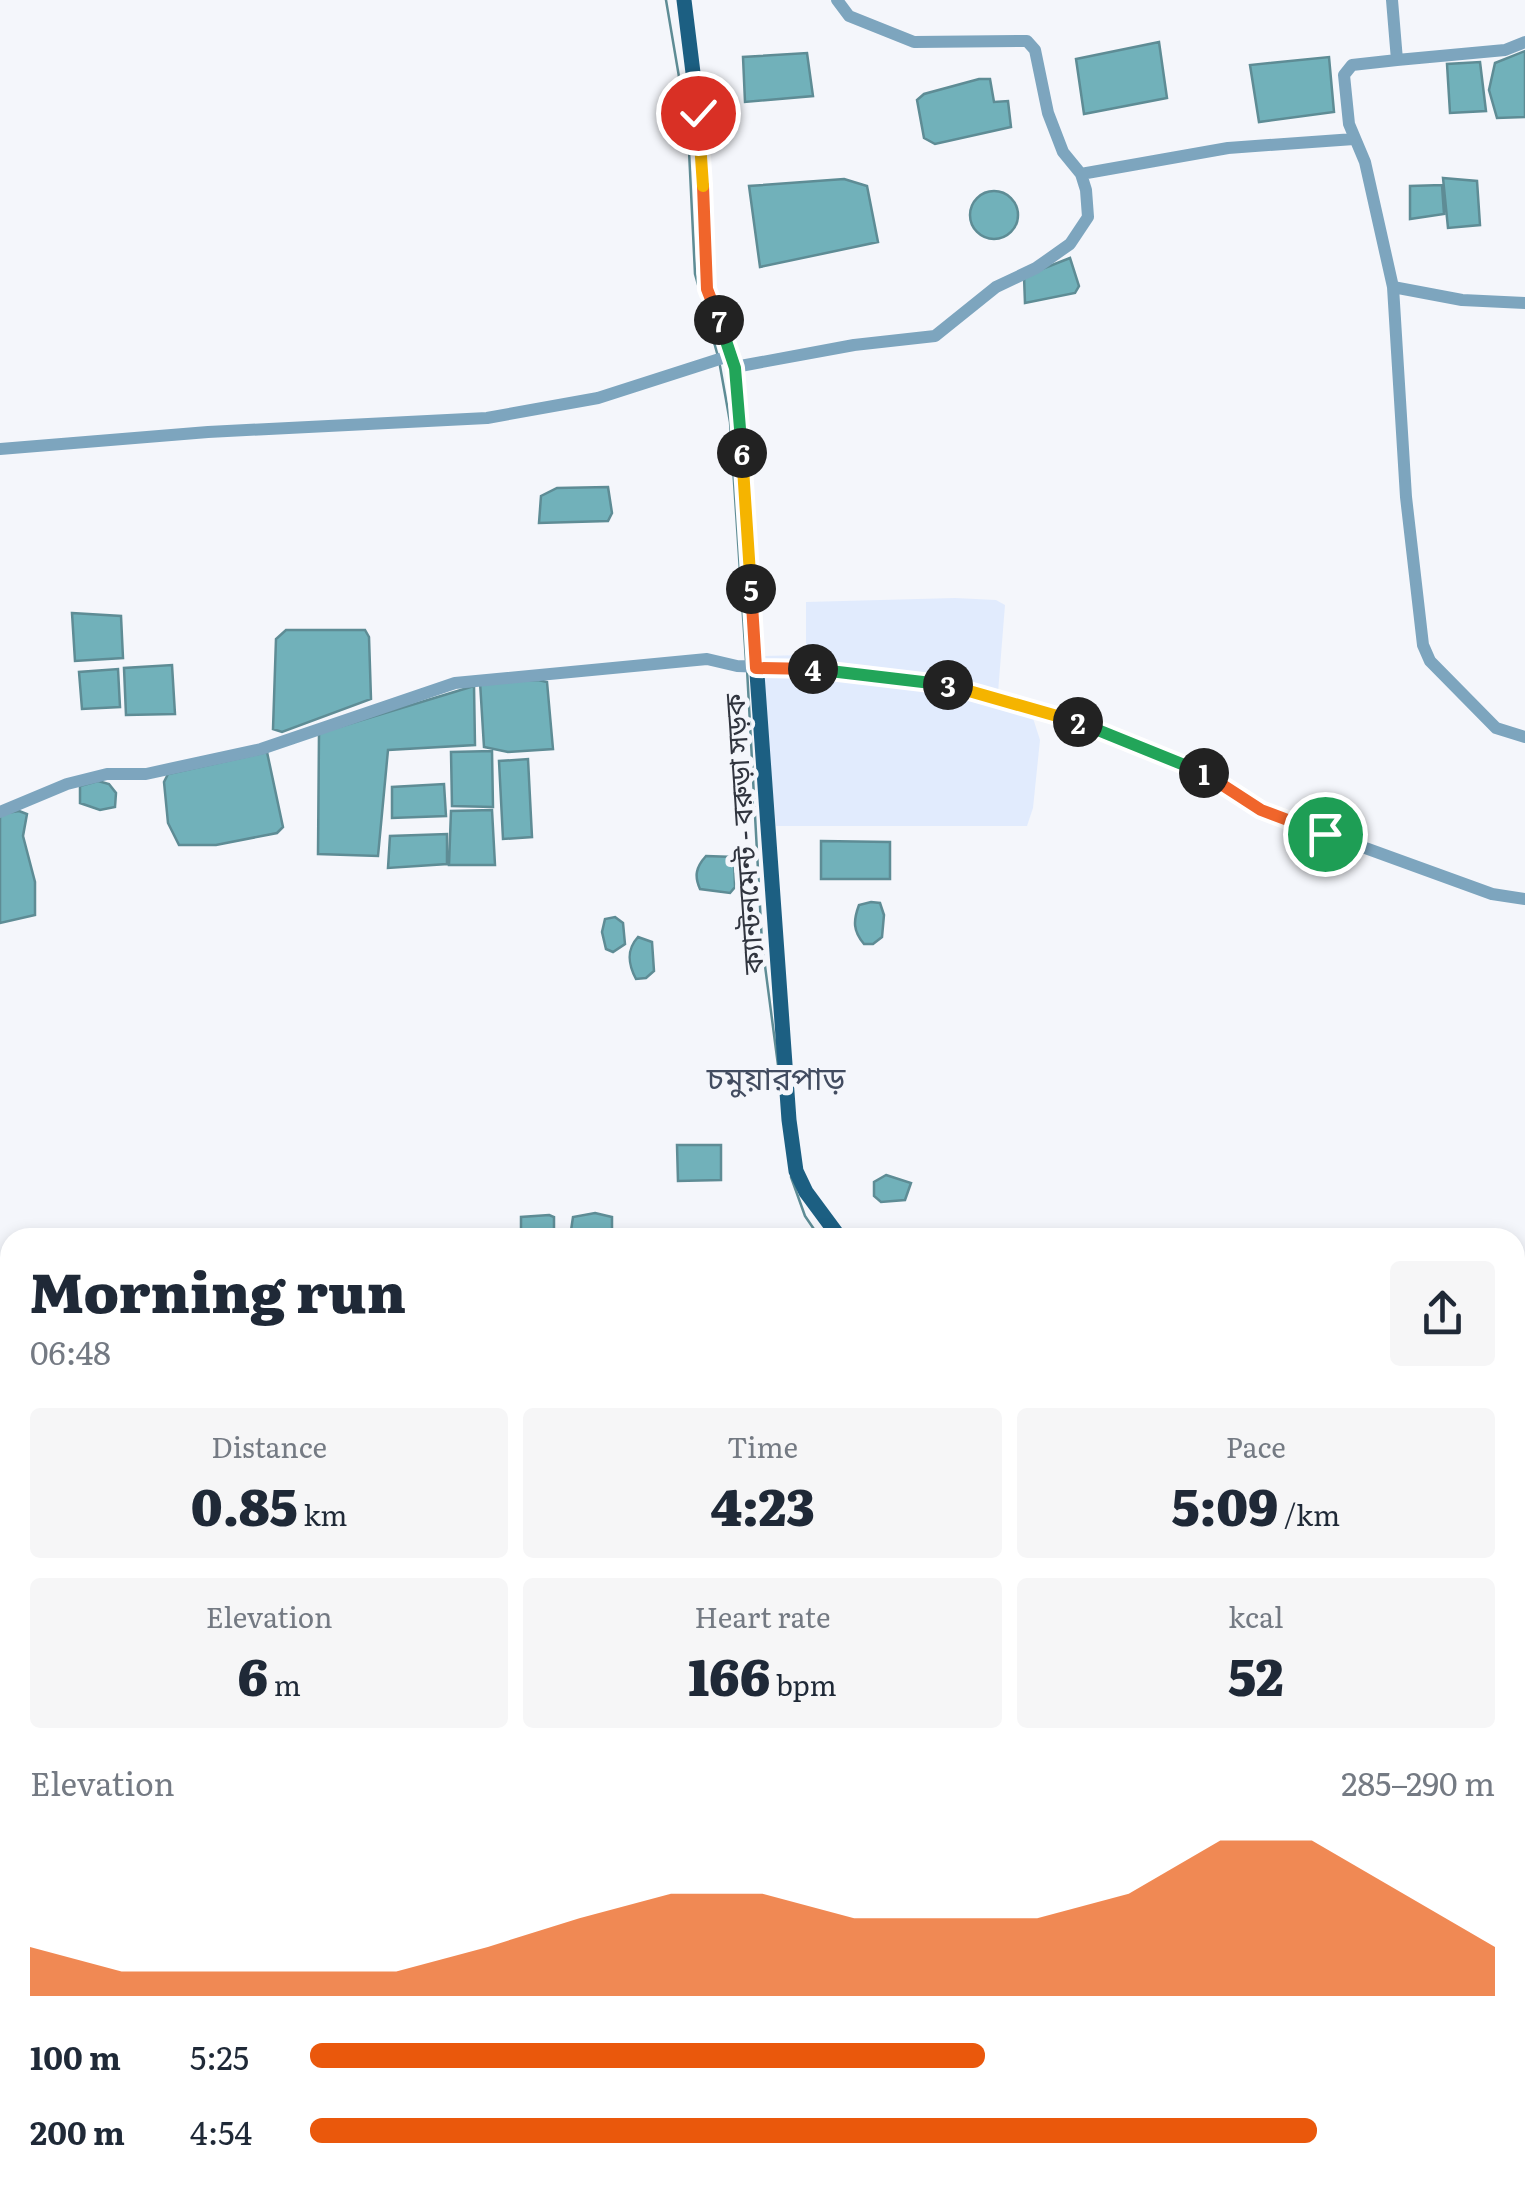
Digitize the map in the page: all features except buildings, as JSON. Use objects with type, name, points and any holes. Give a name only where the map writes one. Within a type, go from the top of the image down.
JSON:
[{"type":"main road","name":"ক্যান্টনমেন্ট - বরুড়া সড়ক","points":[[684,0],[698,113],[707,289],[734,361],[778,1007],[796,1171],[833,1228]]},
{"type":"street","points":[[0,449],[208,432],[487,418],[598,398],[712,361],[935,336],[996,287],[1036,268],[1070,244],[1088,217],[1081,174],[1063,152],[1048,113],[1036,50],[1027,41],[914,42],[849,16],[837,0]]},
{"type":"street","points":[[1392,0],[1397,60]]},
{"type":"street","points":[[1525,42],[1505,50],[1346,68],[1354,139],[1365,162],[1394,287],[1404,478],[1423,645],[1430,661],[1496,728],[1525,737]]},
{"type":"street","points":[[1081,174],[1228,148],[1354,139]]},
{"type":"street","points":[[1394,287],[1462,300],[1525,303]]},
{"type":"street","points":[[0,812],[67,784],[107,774],[146,774],[260,748],[467,681],[707,659],[756,668],[822,669],[944,683],[1052,713],[1197,768],[1261,810],[1492,894],[1525,899]]},
{"type":"shaded area","points":[[996,600],[1005,605],[997,705],[1032,715],[1040,740],[1033,808],[1027,826],[776,826],[760,656],[806,655],[806,602]]},
{"type":"water","points":[[1159,42],[1167,98],[1084,114],[1076,59]]},
{"type":"water","points":[[1525,51],[1525,117],[1497,118],[1489,90],[1495,63]]},
{"type":"water","points":[[807,53],[813,96],[745,102],[743,57]]},
{"type":"water","points":[[1329,57],[1334,112],[1259,122],[1250,65]]},
{"type":"water","points":[[1480,62],[1486,111],[1450,113],[1447,64]]},
{"type":"water","points":[[990,79],[994,102],[1008,101],[1011,127],[935,144],[924,138],[917,100],[924,94]]},
{"type":"water","points":[[1443,178],[1477,181],[1480,225],[1448,228]]},
{"type":"water","points":[[844,179],[867,186],[878,242],[760,267],[749,186]]},
{"type":"water","points":[[1442,185],[1444,214],[1410,219],[1410,186]]},
{"type":"water","points":[[994,191],[1011,198],[1018,215],[1011,232],[994,239],[977,232],[970,215],[977,198]]},
{"type":"water","points":[[1070,258],[1079,286],[1075,293],[1025,303],[1024,276]]},
{"type":"water","points":[[608,487],[612,513],[608,521],[539,523],[541,496],[557,488]]},
{"type":"water","points":[[72,613],[121,616],[123,658],[75,661]]},
{"type":"water","points":[[286,630],[365,630],[369,637],[371,699],[282,732],[273,729],[276,639]]},
{"type":"water","points":[[172,665],[175,714],[126,715],[124,668]]},
{"type":"water","points":[[118,669],[120,707],[82,709],[79,672]]},
{"type":"water","points":[[480,682],[547,682],[553,749],[508,752],[484,747]]},
{"type":"water","points":[[474,686],[475,745],[388,750],[378,856],[318,854],[319,733]]},
{"type":"water","points":[[492,751],[493,807],[452,806],[451,752]]},
{"type":"water","points":[[267,752],[283,827],[277,833],[216,845],[179,845],[168,823],[164,782],[168,774]]},
{"type":"water","points":[[528,759],[532,837],[503,839],[499,761]]},
{"type":"water","points":[[98,781],[109,784],[116,793],[115,807],[100,810],[80,803],[80,786]]},
{"type":"water","points":[[444,784],[446,816],[392,818],[392,787]]},
{"type":"water","points":[[492,810],[495,865],[449,865],[451,811]]},
{"type":"water","points":[[0,814],[27,814],[23,836],[35,882],[35,915],[0,923]]},
{"type":"water","points":[[447,834],[447,864],[388,868],[390,836]]},
{"type":"water","points":[[821,841],[890,842],[890,879],[821,879]]},
{"type":"water","points":[[706,856],[734,857],[735,887],[730,893],[700,889],[697,872]]},
{"type":"water","points":[[880,903],[884,915],[882,937],[873,944],[864,944],[856,930],[856,916],[859,905]]},
{"type":"water","points":[[615,917],[623,923],[625,944],[613,952],[606,949],[602,932],[605,919]]},
{"type":"water","points":[[638,937],[652,942],[654,971],[646,978],[636,979],[630,957]]},
{"type":"water","points":[[677,1145],[721,1145],[721,1180],[678,1181]]},
{"type":"water","points":[[886,1175],[911,1183],[905,1200],[881,1202],[874,1196],[874,1182]]},
{"type":"water","points":[[595,1213],[612,1217],[612,1228],[571,1228],[573,1217]]},
{"type":"water","points":[[549,1215],[554,1217],[554,1228],[521,1228],[521,1217]]},
{"type":"waterway","points":[[666,0],[688,130],[695,274],[717,353]]},
{"type":"waterway","points":[[720,366],[730,422],[746,661]]},
{"type":"waterway","points":[[747,669],[762,943],[778,1065]]},
{"type":"waterway","points":[[791,1177],[813,1228]]},
{"type":"district","name":"চমুয়ারপাড়","points":[[776,1076]]},
{"type":"route","points":[[698,113],[707,289],[735,368],[756,668],[822,669],[944,683],[985,698],[1052,713],[1197,768],[1261,810],[1325,834]]}]
